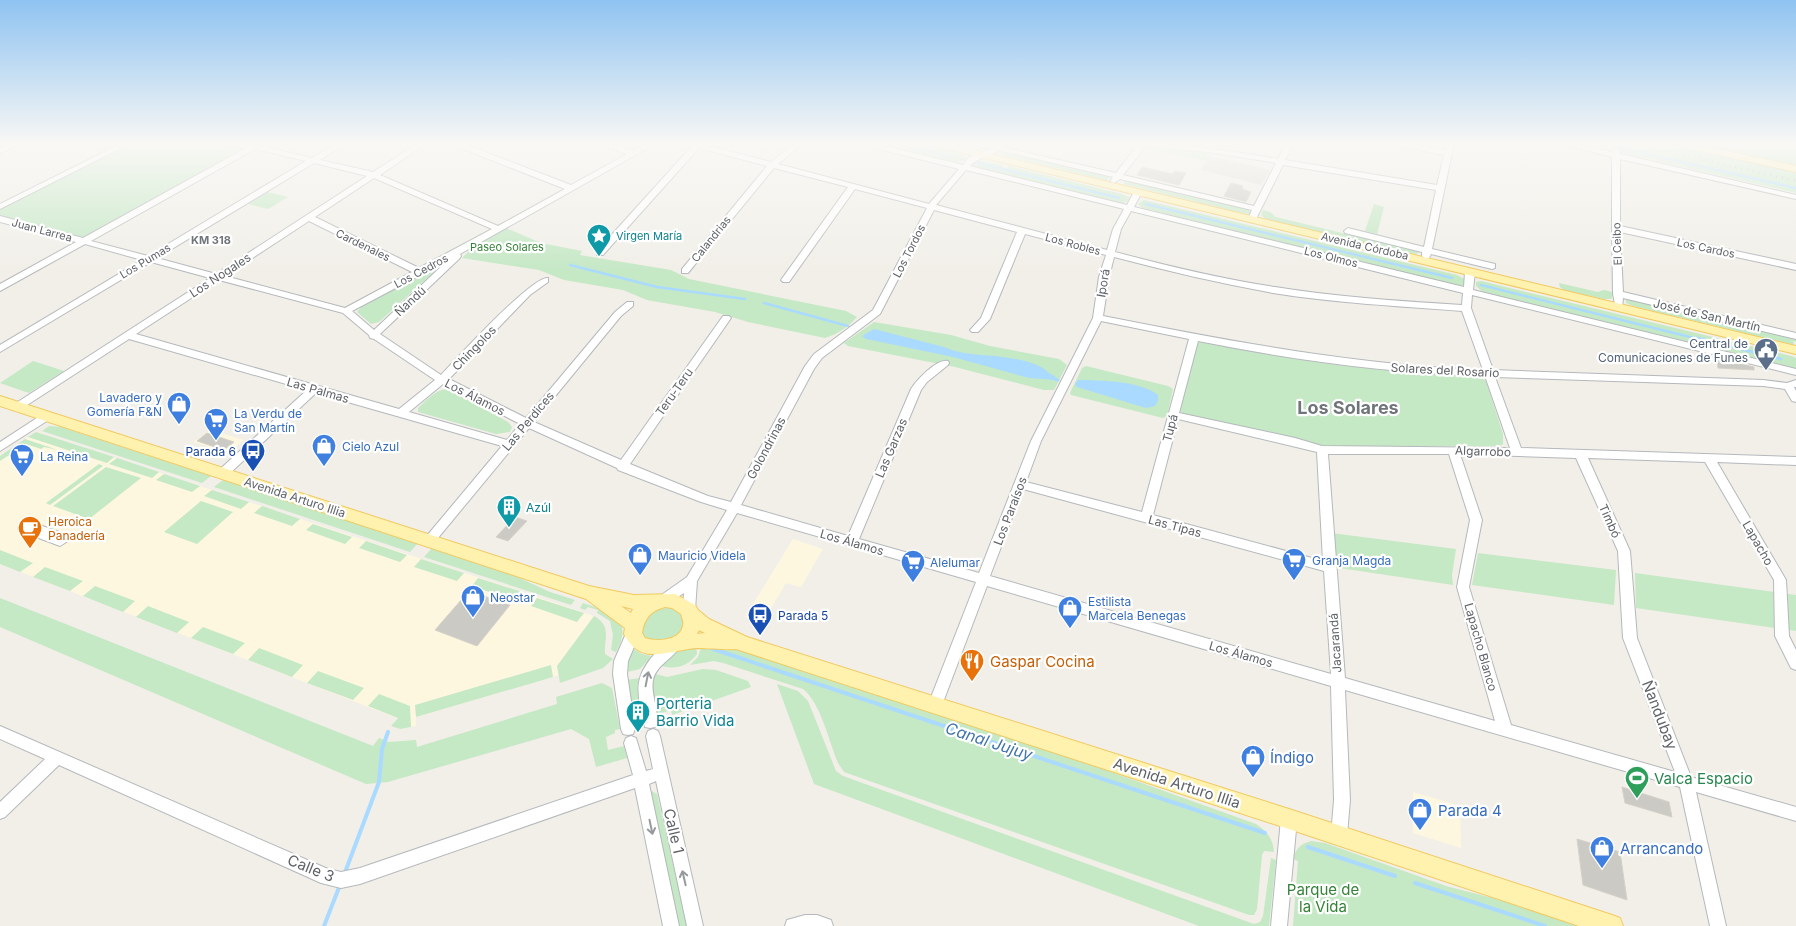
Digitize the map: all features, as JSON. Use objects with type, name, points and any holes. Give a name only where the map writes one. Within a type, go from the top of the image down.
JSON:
[{"type":"main road","name":"Avenida Córdoba","points":[[1116,186],[1255,214],[1426,255],[1470,272],[1796,350]]},
{"type":"main road","name":"Avenida Arturo Illia","points":[[0,401],[589,593],[634,602],[661,601]]},
{"type":"main road","name":"Avenida Arturo Illia","points":[[589,593],[633,629]]},
{"type":"main road","points":[[661,601],[675,601],[690,612],[692,624],[690,629],[676,644],[663,649],[643,646],[636,640],[633,629],[641,611],[661,601]]},
{"type":"main road","name":"Avenida Arturo Illia","points":[[690,612],[706,627],[731,636],[741,643]]},
{"type":"main road","name":"Avenida Arturo Illia","points":[[676,644],[717,640],[741,643],[1289,819],[1612,926]]},
{"type":"street","points":[[0,207],[41,186]]},
{"type":"street","points":[[0,288],[181,186]]},
{"type":"street","name":"Los Pumas","points":[[0,349],[269,186]]},
{"type":"street","name":"Los Nogales","points":[[17,407],[357,186]]},
{"type":"street","points":[[400,186],[498,229]]},
{"type":"street","points":[[566,186],[571,188]]},
{"type":"street","name":"Los Cedros","points":[[346,311],[574,186]]},
{"type":"street","points":[[600,253],[661,186]]},
{"type":"street","name":"Calandrias","points":[[685,271],[755,186]]},
{"type":"street","points":[[786,280],[853,186]]},
{"type":"street","name":"Los Robles","points":[[854,186],[1181,272],[1274,290],[1379,302],[1466,308]]},
{"type":"street","name":"Los Tordos","points":[[856,329],[877,312],[931,206],[947,186]]},
{"type":"street","name":"Los Olmos","points":[[1041,186],[1796,372]]},
{"type":"street","points":[[1155,186],[1255,214],[1269,186]]},
{"type":"street","points":[[1426,255],[1440,188],[1429,186]]},
{"type":"street","name":"El Ceibo","points":[[1616,186],[1619,307]]},
{"type":"street","points":[[1758,186],[1796,195]]},
{"type":"street","name":"Iporá","points":[[1069,375],[1098,318],[1109,254],[1117,229],[1138,192]]},
{"type":"street","name":"Cardenales","points":[[308,218],[419,272]]},
{"type":"street","name":"Juan Larrea","points":[[0,219],[84,241]]},
{"type":"street","name":"Los Cardos","points":[[1616,228],[1796,267]]},
{"type":"street","points":[[975,330],[985,319],[1022,230]]},
{"type":"street","points":[[1348,231],[1426,255],[1492,266]]},
{"type":"street","name":"Los Álamos","points":[[84,241],[346,311],[373,336],[442,380],[622,467],[705,499],[1796,814]]},
{"type":"street","name":"Ñandú","points":[[373,336],[468,246]]},
{"type":"street","points":[[1470,272],[1466,308],[1518,452]]},
{"type":"street","name":"Chingolos","points":[[401,413],[442,380],[527,293],[545,280]]},
{"type":"street","name":"José de San Martín","points":[[1618,294],[1796,336]]},
{"type":"street","name":"Las Perdices","points":[[429,540],[618,314],[630,304]]},
{"type":"street","name":"Teru-Teru","points":[[622,467],[726,318]]},
{"type":"street","name":"Solares del Rosario","points":[[1098,318],[1250,348],[1342,362],[1425,371],[1792,384]]},
{"type":"street","name":"Golondrinas","points":[[661,601],[690,581],[734,508],[809,368],[818,356],[856,329]]},
{"type":"street","name":"Las Palmas","points":[[127,335],[509,444]]},
{"type":"street","name":"Tupá","points":[[1146,518],[1194,337]]},
{"type":"street","name":"Las Garzas","points":[[851,542],[916,389],[923,380],[944,363]]},
{"type":"street","name":"Los Paraísos","points":[[935,705],[1036,441],[1069,375]]},
{"type":"street","points":[[1792,384],[1796,399]]},
{"type":"street","points":[[222,473],[314,389]]},
{"type":"street","name":"Algarrobo","points":[[1174,415],[1322,450],[1453,450],[1796,461]]},
{"type":"street","points":[[0,447],[46,416]]},
{"type":"street","name":"Jacarandá","points":[[1322,450],[1338,682],[1342,800],[1339,836]]},
{"type":"street","name":"Lapacho Blanco","points":[[1453,450],[1476,520],[1463,587],[1505,730]]},
{"type":"street","name":"Timbó","points":[[1580,454],[1624,551],[1627,591]]},
{"type":"street","name":"Lapacho","points":[[1709,458],[1780,580],[1782,636],[1796,664]]},
{"type":"street","name":"Las Tipas","points":[[1020,484],[1330,568]]},
{"type":"street","points":[[25,526],[63,540]]},
{"type":"street","name":"Golondrinas","points":[[690,581],[690,612]]},
{"type":"street","name":"Ñandubay","points":[[1627,591],[1630,638],[1686,782],[1718,926]]},
{"type":"street","name":"Calle 1","points":[[633,629],[621,661],[620,674],[629,729],[672,926]]},
{"type":"street","name":"Calle 1","points":[[676,644],[649,670],[645,682],[650,723],[660,772],[695,926]]},
{"type":"street","points":[[629,729],[650,723]]},
{"type":"street","name":"Calle 3","points":[[0,732],[327,877],[342,880],[360,876],[660,772]]},
{"type":"street","points":[[0,812],[58,758]]},
{"type":"street","points":[[1279,926],[1289,819]]},
{"type":"street","points":[[793,926],[804,922],[815,922],[825,926]]},
{"type":"shaded area","points":[[210,430],[244,440],[228,453],[194,442]]},
{"type":"shaded area","points":[[36,432],[594,616],[557,666],[559,675],[416,717],[416,726],[400,729],[391,726],[397,718],[0,564],[0,456]]},
{"type":"shaded area","points":[[793,539],[823,549],[801,587],[786,583],[762,623],[745,617]]},
{"type":"shaded area","points":[[1413,792],[1460,806],[1461,848],[1413,833]]},
{"type":"green space","points":[[41,186],[181,186],[84,241],[0,219],[0,207]]},
{"type":"green space","points":[[1052,186],[1091,186],[1131,198],[1123,203]]},
{"type":"green space","points":[[1133,186],[1151,186],[1245,208],[1252,213],[1238,212]]},
{"type":"green space","points":[[1767,186],[1796,186],[1796,193]]},
{"type":"green space","points":[[268,192],[288,197],[268,209],[248,204]]},
{"type":"green space","points":[[1144,200],[1457,275],[1464,279],[1464,285],[1458,286],[1143,208],[1138,204]]},
{"type":"green space","points":[[1374,204],[1384,207],[1377,234],[1365,231]]},
{"type":"green space","points":[[1263,210],[1270,212],[1276,217],[1420,252],[1416,254],[1405,252],[1266,219],[1261,215]]},
{"type":"green space","name":"Paseo Solares","points":[[506,228],[541,243],[582,251],[580,255],[671,270],[689,279],[846,311],[857,317],[842,330],[825,338],[748,322],[715,312],[647,300],[623,290],[564,280],[539,270],[462,258],[473,247]]},
{"type":"green space","points":[[449,258],[379,322],[371,324],[357,312],[361,307]]},
{"type":"green space","points":[[1481,281],[1791,356],[1796,358],[1796,369],[1484,293],[1476,286],[1476,282]]},
{"type":"green space","points":[[1559,283],[1598,292],[1604,290],[1612,292],[1612,297],[1611,299],[1603,299],[1564,290],[1560,287]]},
{"type":"green space","points":[[1630,299],[1796,338],[1796,342],[1793,341],[1794,345],[1633,306],[1626,303],[1626,300]]},
{"type":"green space","points":[[874,322],[951,335],[990,346],[1059,359],[1067,365],[1054,390],[1044,390],[955,367],[848,346],[844,343]]},
{"type":"green space","points":[[1199,342],[1329,364],[1438,375],[1477,375],[1486,381],[1503,434],[1503,444],[1500,446],[1319,446],[1183,414],[1179,409],[1196,345]]},
{"type":"green space","points":[[33,361],[64,371],[29,393],[0,383]]},
{"type":"green space","points":[[1086,366],[1168,386],[1173,389],[1167,416],[1163,418],[1071,395],[1070,393],[1082,368]]},
{"type":"green space","points":[[447,389],[508,422],[512,427],[510,432],[496,434],[418,412],[418,408],[431,396]]},
{"type":"green space","points":[[49,426],[61,427],[211,476],[202,483],[42,431]]},
{"type":"green space","points":[[36,432],[114,457],[107,463],[28,437]]},
{"type":"green space","points":[[25,439],[58,450],[44,447],[41,449],[26,444],[0,461],[0,456]]},
{"type":"green space","points":[[117,458],[159,472],[152,478],[109,464]]},
{"type":"green space","points":[[99,464],[103,466],[50,505],[46,503]]},
{"type":"green space","points":[[106,467],[141,478],[89,519],[53,506]]},
{"type":"green space","points":[[164,474],[200,486],[192,492],[156,480]]},
{"type":"green space","points":[[223,480],[418,543],[410,552],[214,487]]},
{"type":"green space","points":[[212,490],[249,502],[241,509],[204,496]]},
{"type":"green space","points":[[201,501],[233,512],[197,544],[164,532]]},
{"type":"green space","points":[[262,506],[300,519],[292,526],[254,513]]},
{"type":"green space","points":[[313,524],[352,537],[345,544],[306,530]]},
{"type":"green space","points":[[1331,533],[1456,549],[1452,575],[1453,585],[1333,567]]},
{"type":"green space","points":[[366,541],[407,555],[400,562],[359,548]]},
{"type":"green space","points":[[432,548],[504,571],[550,592],[575,600],[571,605],[424,557]]},
{"type":"green space","points":[[0,550],[33,563],[20,572],[0,564]]},
{"type":"green space","points":[[1478,553],[1616,570],[1614,605],[1472,585]]},
{"type":"green space","points":[[421,559],[464,573],[457,581],[414,567]]},
{"type":"green space","points":[[45,567],[83,581],[70,591],[33,577]]},
{"type":"green space","points":[[1635,573],[1796,595],[1796,631],[1636,608]]},
{"type":"green space","points":[[478,578],[522,592],[515,601],[472,586]]},
{"type":"green space","points":[[95,586],[135,601],[123,612],[83,596]]},
{"type":"green space","points":[[0,598],[373,746],[379,738],[389,742],[416,740],[417,747],[557,704],[556,697],[602,683],[612,688],[620,729],[615,730],[615,733],[606,737],[608,750],[624,746],[627,758],[596,767],[589,739],[571,729],[388,782],[366,784],[0,627]]},
{"type":"green space","points":[[537,598],[584,613],[577,622],[531,606]]},
{"type":"green space","points":[[583,603],[610,613],[621,624],[623,631],[616,652],[611,650],[613,635],[610,621],[597,613],[598,610],[588,607],[585,610],[580,608]]},
{"type":"green space","points":[[148,606],[189,622],[177,633],[136,617]]},
{"type":"green space","points":[[669,608],[681,615],[683,623],[678,636],[655,644],[641,636],[642,620],[657,609]]},
{"type":"green space","points":[[594,616],[600,620],[605,628],[605,654],[613,659],[603,668],[560,683],[557,666]]},
{"type":"green space","points":[[203,627],[245,643],[233,654],[191,638]]},
{"type":"green space","points":[[702,645],[723,645],[763,657],[1100,768],[1256,824],[1269,836],[1274,852],[1264,851],[1262,855],[1257,909],[1254,915],[1249,915],[844,772],[838,763],[820,713],[803,689],[714,661],[690,665],[698,657]]},
{"type":"green space","points":[[696,646],[697,654],[684,665],[669,667],[658,665],[673,653]]},
{"type":"green space","points":[[259,648],[303,665],[292,677],[248,660]]},
{"type":"green space","points":[[632,648],[642,654],[652,656],[640,669],[627,672],[629,655]]},
{"type":"green space","points":[[551,665],[553,677],[416,717],[415,705]]},
{"type":"green space","points":[[703,669],[716,670],[748,681],[751,687],[672,715],[671,710],[655,715],[651,705],[652,673],[667,677]]},
{"type":"green space","points":[[318,671],[364,688],[353,700],[307,683]]},
{"type":"green space","points":[[640,678],[639,705],[630,706],[627,680]]},
{"type":"green space","points":[[777,684],[798,691],[808,701],[836,771],[843,776],[1254,924],[1260,922],[1263,916],[1271,858],[1276,860],[1269,926],[1199,926],[814,784]]},
{"type":"green space","points":[[379,694],[410,706],[411,727],[400,729],[391,726],[398,718],[368,706]]},
{"type":"green space","points":[[652,791],[657,794],[687,926],[677,926],[649,792]]},
{"type":"green space","name":"Parque de la Vida","points":[[1311,841],[1325,843],[1446,886],[1504,901],[1581,926],[1293,926],[1298,861],[1293,859],[1299,847]]},
{"type":"water","points":[[874,329],[960,352],[1013,358],[1028,362],[1041,367],[1055,376],[1055,380],[1029,378],[953,357],[866,339],[862,336]]},
{"type":"water","points":[[1078,380],[1131,384],[1151,390],[1158,395],[1158,401],[1155,406],[1146,408],[1077,387],[1075,384]]},
{"type":"building","points":[[1229,186],[1243,186],[1242,189],[1251,192],[1246,202],[1224,196]]},
{"type":"building","points":[[1717,358],[1754,367],[1754,370],[1718,368]]},
{"type":"building","name":"La Verdu de San Martín","points":[[207,433],[234,442],[224,450],[197,441]]},
{"type":"building","points":[[515,517],[527,521],[508,541],[496,537]]},
{"type":"building","name":"Neostar","points":[[469,591],[510,605],[477,646],[435,630]]},
{"type":"building","points":[[1622,787],[1669,802],[1672,817],[1625,803]]},
{"type":"building","name":"Arrancando","points":[[1577,839],[1620,852],[1627,900],[1583,885]]},
{"type":"waterway","points":[[1072,186],[1119,198]]},
{"type":"waterway","points":[[1788,186],[1796,188]]},
{"type":"waterway","points":[[1146,204],[1452,278]]},
{"type":"waterway","points":[[570,265],[657,287],[745,299]]},
{"type":"waterway","points":[[1481,285],[1702,340]]},
{"type":"waterway","points":[[764,303],[848,326]]},
{"type":"waterway","points":[[1697,338],[1781,359]]},
{"type":"waterway","points":[[1051,378],[1058,380]]},
{"type":"waterway","name":"Canal Jujuy","points":[[713,649],[1265,833]]},
{"type":"waterway","points":[[344,875],[379,782],[382,749],[388,732]]},
{"type":"waterway","name":"Canal Jujuy","points":[[1308,847],[1395,876]]},
{"type":"waterway","name":"Canal Jujuy","points":[[1415,883],[1545,926]]},
{"type":"waterway","points":[[324,926],[340,885]]},
{"type":"place","name":"Virgen María","points":[[599,257]]},
{"type":"place","name":"Central de Comunicaciones de Funes","points":[[1766,371]]},
{"type":"place","name":"Lavadero y Gomería F&N","points":[[179,425]]},
{"type":"place","name":"La Verdu de San Martín","points":[[216,441]]},
{"type":"place","name":"Cielo Azul","points":[[324,467]]},
{"type":"place","name":"Parada 6","points":[[253,472]]},
{"type":"place","name":"La Reina","points":[[22,477]]},
{"type":"place","name":"Azúl","points":[[509,528]]},
{"type":"place","name":"Heroica Panadería","points":[[30,549]]},
{"type":"place","name":"Mauricio Videla","points":[[640,576]]},
{"type":"place","name":"Granja Magda","points":[[1294,581]]},
{"type":"place","name":"Alelumar","points":[[913,583]]},
{"type":"place","name":"Neostar","points":[[473,618]]},
{"type":"place","name":"Estilista Marcela Benegas","points":[[1070,629]]},
{"type":"place","name":"Parada 5","points":[[760,636]]},
{"type":"place","name":"Gaspar Cocina","points":[[972,682]]},
{"type":"place","name":"Porteria Barrio Vida","points":[[638,733]]},
{"type":"place","name":"Índigo","points":[[1253,778]]},
{"type":"place","name":"Valca Espacio","points":[[1637,799]]},
{"type":"place","name":"Parada 4","points":[[1420,831]]},
{"type":"place","name":"Arrancando","points":[[1602,869]]},
{"type":"district","name":"KM 318","points":[[211,240]]},
{"type":"district","name":"Los Solares","points":[[1348,407]]}]
